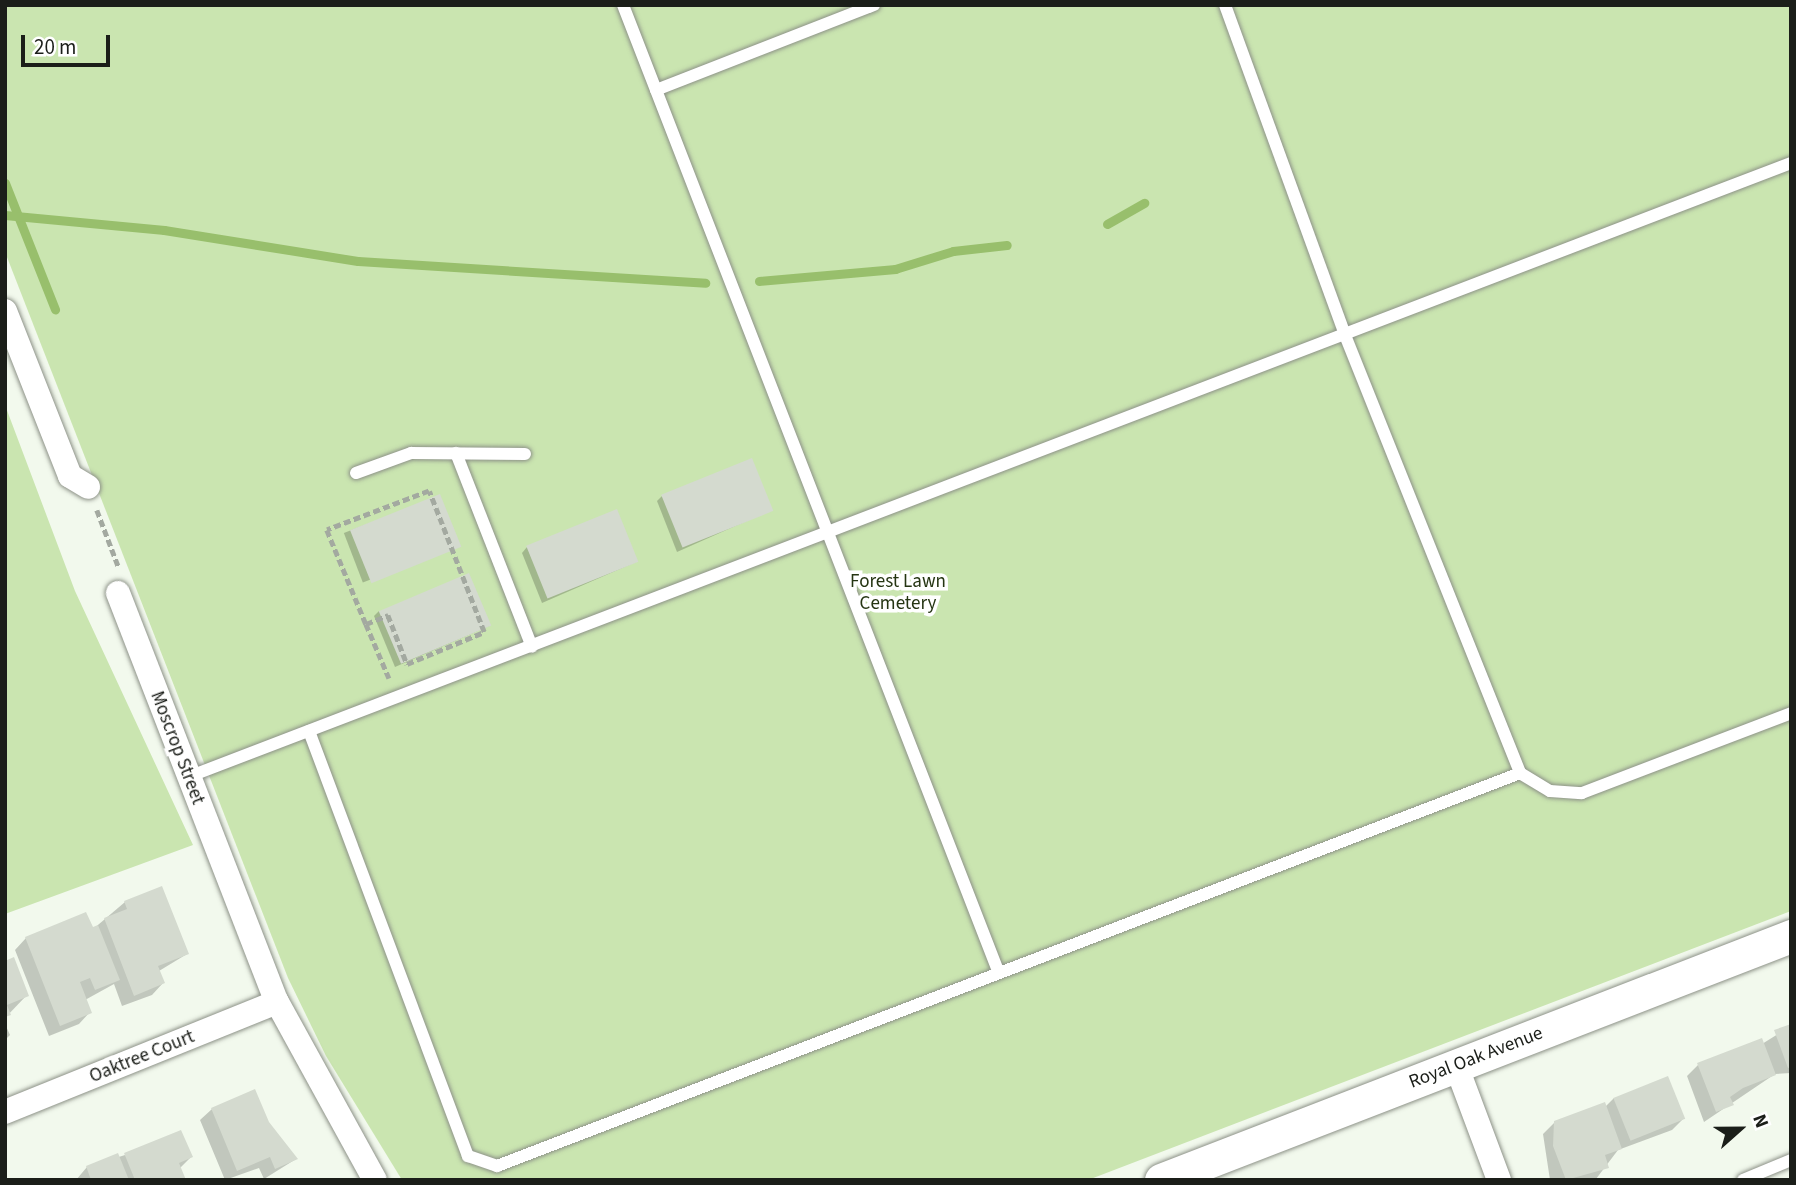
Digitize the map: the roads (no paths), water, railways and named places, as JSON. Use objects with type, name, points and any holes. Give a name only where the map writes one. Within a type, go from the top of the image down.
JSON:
[{"type":"street","points":[[5,311],[70,476],[88,487]]},
{"type":"street","name":"Moscrop Street","points":[[117,593],[277,1002],[375,1180]]},
{"type":"street","name":"Royal Oak Avenue","points":[[1161,1180],[1791,936]]},
{"type":"street","name":"Oaktree Court","points":[[5,1112],[277,1002]]},
{"type":"street","points":[[1456,1065],[1499,1180]]},
{"type":"lane","points":[[623,5],[998,971]]},
{"type":"lane","points":[[656,90],[874,5]]},
{"type":"lane","points":[[1225,5],[1345,335],[1520,773],[1550,791],[1582,793],[1791,713]]},
{"type":"lane","points":[[188,777],[1791,163]]},
{"type":"lane","points":[[356,473],[411,453],[525,454]]},
{"type":"lane","points":[[456,453],[532,647]]},
{"type":"lane","points":[[309,731],[468,1156],[497,1166],[998,971],[1520,773]]},
{"type":"lane","points":[[1743,1180],[1791,1160]]},
{"type":"waterway","points":[[5,183],[55,309]]},
{"type":"waterway","points":[[1107,224],[1144,203]]},
{"type":"waterway","points":[[5,215],[164,230],[358,261],[705,283]]},
{"type":"waterway","points":[[759,281],[895,269],[953,251],[1007,245]]},
{"type":"park label","name":"Forest Lawn Cemetery","points":[[898,593]]}]
